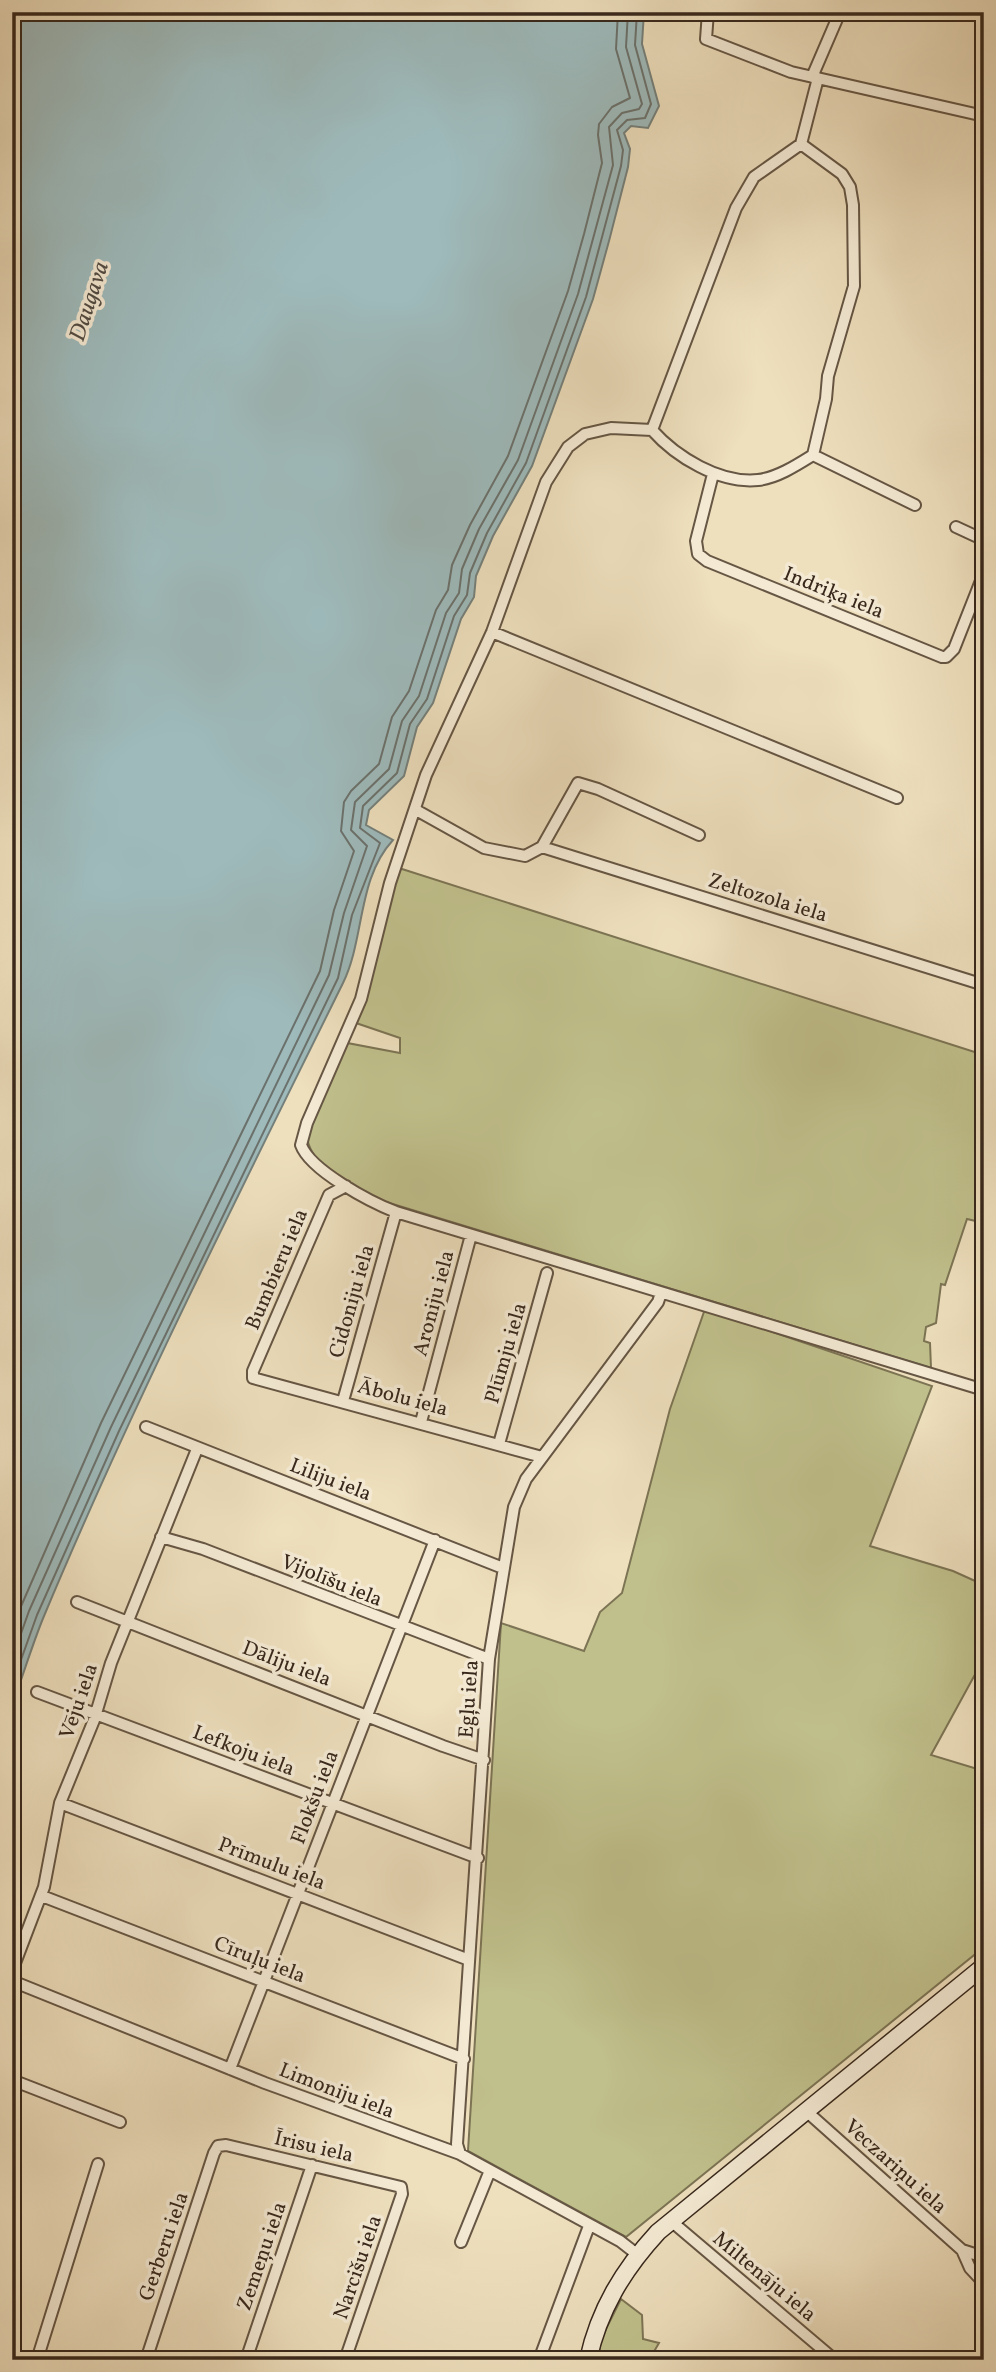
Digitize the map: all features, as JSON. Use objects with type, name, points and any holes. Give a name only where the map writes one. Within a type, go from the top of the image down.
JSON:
[{"type":"main road","points":[[588,2360],[599,2318],[638,2255],[671,2221],[984,1966]]},
{"type":"street","points":[[708,12],[706,39],[791,72],[984,116]]},
{"type":"street","points":[[652,430],[743,193],[760,172],[801,144],[815,77],[840,12]]},
{"type":"street","points":[[801,144],[842,174],[850,187],[853,205],[854,286],[828,376],[826,399],[813,455],[787,471],[759,480],[713,474],[662,440],[652,430],[596,430],[576,441],[558,461],[533,516],[492,632],[426,775],[390,883],[361,999],[307,1123],[301,1145],[311,1163],[375,1204],[396,1212],[984,1390]]},
{"type":"street","points":[[813,455],[915,505]]},
{"type":"street","name":"Indriķa iela","points":[[713,474],[696,541],[698,554],[720,566],[942,657],[946,657],[954,649],[984,573]]},
{"type":"street","points":[[956,527],[984,540]]},
{"type":"street","points":[[492,632],[897,799]]},
{"type":"street","points":[[416,810],[484,848],[524,856],[542,846],[578,783],[598,789],[699,835]]},
{"type":"street","name":"Zeltozola iela","points":[[542,846],[984,985]]},
{"type":"street","name":"Bumbieru iela","points":[[253,1378],[253,1371],[329,1195],[346,1186]]},
{"type":"street","name":"Cidoniju iela","points":[[344,1401],[396,1212]]},
{"type":"street","name":"Aroniju iela","points":[[421,1422],[471,1235]]},
{"type":"street","name":"Plūmju iela","points":[[499,1444],[547,1273]]},
{"type":"street","name":"Egļu iela","points":[[460,2154],[457,2144],[478,1858],[489,1659],[517,1496],[542,1457],[658,1302],[661,1293]]},
{"type":"street","name":"Ābolu iela","points":[[253,1378],[542,1457]]},
{"type":"street","name":"Liliju iela","points":[[146,1427],[503,1568]]},
{"type":"street","name":"Vēju iela","points":[[12,1971],[42,1896],[53,1853],[60,1802],[95,1714],[127,1622],[197,1449]]},
{"type":"street","name":"Vijolīšu iela","points":[[161,1537],[203,1549],[401,1628],[489,1659]]},
{"type":"street","name":"Flokšu iela","points":[[230,2068],[435,1540]]},
{"type":"street","name":"Dāliju iela","points":[[77,1602],[484,1760]]},
{"type":"street","name":"Lefkoju iela","points":[[37,1692],[478,1858]]},
{"type":"street","name":"Prīmulu iela","points":[[60,1802],[469,1960]]},
{"type":"street","name":"Cīruļu iela","points":[[42,1896],[464,2059]]},
{"type":"street","name":"Limoniju iela","points":[[12,1982],[230,2068],[460,2154],[489,2173],[638,2255]]},
{"type":"street","points":[[12,2080],[120,2122]]},
{"type":"street","name":"Veczariņu iela","points":[[805,2110],[962,2250],[984,2257]]},
{"type":"street","name":"Īrisu iela","points":[[218,2146],[401,2186]]},
{"type":"street","name":"Gerberu iela","points":[[146,2360],[218,2146]]},
{"type":"street","points":[[37,2360],[98,2164]]},
{"type":"street","name":"Zemeņu iela","points":[[246,2360],[312,2165]]},
{"type":"street","points":[[461,2242],[489,2173]]},
{"type":"street","name":"Narcišu iela","points":[[345,2360],[402,2194],[401,2186]]},
{"type":"street","name":"Miltenāju iela","points":[[671,2221],[835,2360]]},
{"type":"street","points":[[539,2360],[589,2226]]},
{"type":"street","name":"Veczariņu iela","points":[[962,2250],[970,2268],[984,2283]]},
{"type":"green space","points":[[402,869],[984,1055],[984,1223],[967,1219],[945,1285],[941,1284],[936,1323],[926,1327],[924,1341],[930,1343],[931,1368],[373,1198],[321,1163],[308,1143],[306,1131],[347,1043],[400,1053],[400,1038],[356,1023],[397,870]]},
{"type":"green space","points":[[705,1309],[932,1386],[870,1546],[953,1571],[984,1585],[984,1658],[931,1755],[984,1771],[984,1947],[626,2237],[468,2151],[501,1623],[584,1651],[600,1612],[622,1593],[670,1409]]},
{"type":"green space","points":[[621,2299],[642,2315],[643,2339],[659,2343],[652,2355],[655,2360],[597,2360],[602,2337]]},
{"type":"water","name":"Daugava","points":[[12,12],[644,12],[642,44],[659,106],[648,128],[631,126],[624,133],[630,149],[628,167],[593,299],[532,466],[493,536],[476,576],[474,597],[461,619],[433,703],[417,727],[404,776],[369,810],[366,825],[393,840],[381,855],[373,872],[350,966],[114,1456],[44,1616],[12,1705]]}]
